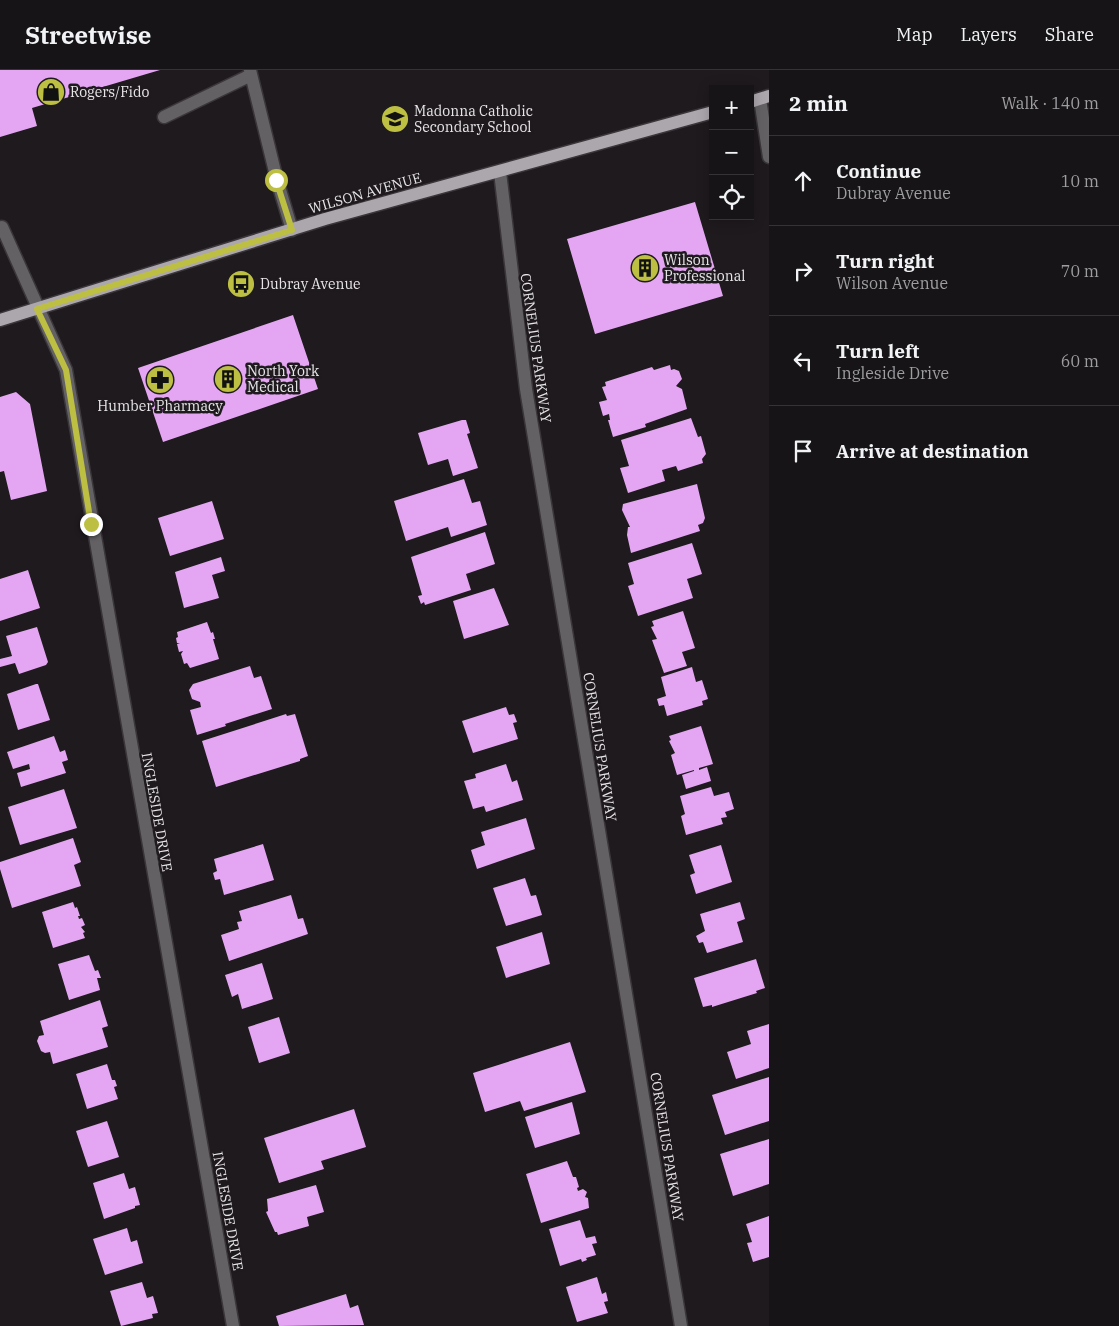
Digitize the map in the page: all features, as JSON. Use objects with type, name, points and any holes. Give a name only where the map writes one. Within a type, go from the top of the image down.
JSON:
[{"type":"main road","name":"WILSON AVENUE","points":[[0,320],[292,230],[709,113]]},
{"type":"street","points":[[164,117],[251,73],[276,180],[292,230]]},
{"type":"street","points":[[760,99],[769,157]]},
{"type":"street","name":"CORNELIUS PARKWAY","points":[[500,172],[504,222],[526,389],[682,1326]]},
{"type":"street","name":"INGLESIDE DRIVE","points":[[2,227],[37,309],[66,370],[91,524],[233,1326]]},
{"type":"building","points":[[0,70],[160,70],[32,108],[37,126],[0,137]]},
{"type":"building","name":"Wilson Professional","points":[[695,202],[723,296],[595,334],[567,239]]},
{"type":"building","name":"North York Medical","points":[[293,315],[318,389],[163,442],[138,368]]},
{"type":"building","points":[[670,365],[671,370],[679,371],[682,379],[676,386],[682,389],[687,409],[645,424],[646,427],[613,437],[608,420],[610,420],[609,414],[603,416],[599,402],[607,400],[602,387],[606,386],[605,382],[652,367],[654,370]]},
{"type":"building","points":[[16,392],[30,404],[47,491],[11,500],[4,471],[0,472],[0,397]]},
{"type":"building","points":[[691,418],[698,437],[701,436],[706,454],[702,459],[703,463],[678,471],[676,466],[662,470],[665,481],[628,493],[620,468],[629,466],[621,440]]},
{"type":"building","points":[[466,420],[470,433],[467,434],[478,468],[453,476],[448,459],[428,465],[418,433]]},
{"type":"building","points":[[464,479],[472,503],[480,501],[487,525],[451,537],[448,527],[406,541],[394,501]]},
{"type":"building","points":[[697,484],[705,518],[703,523],[698,525],[700,531],[631,553],[627,535],[628,527],[630,527],[622,510],[623,504]]},
{"type":"building","points":[[212,501],[224,539],[170,556],[158,518]]},
{"type":"building","points":[[485,532],[495,564],[466,574],[471,590],[425,605],[424,602],[421,604],[418,596],[422,595],[411,557]]},
{"type":"building","points":[[692,543],[702,574],[687,579],[693,598],[638,616],[628,586],[634,584],[628,563]]},
{"type":"building","points":[[221,557],[225,571],[212,575],[219,598],[184,608],[175,572]]},
{"type":"building","points":[[28,570],[40,608],[0,621],[0,579]]},
{"type":"building","points":[[494,588],[509,625],[464,639],[453,601]]},
{"type":"building","points":[[683,611],[695,648],[682,652],[687,666],[664,673],[652,640],[657,639],[651,627],[654,626],[652,621]]},
{"type":"building","points":[[207,622],[211,633],[213,632],[215,639],[213,639],[219,659],[190,668],[187,663],[184,664],[181,654],[183,651],[179,652],[177,644],[180,643],[177,643],[177,632]]},
{"type":"building","points":[[37,627],[48,662],[46,665],[19,674],[15,663],[0,667],[0,659],[12,656],[6,636]]},
{"type":"building","points":[[250,666],[254,678],[261,676],[272,709],[197,735],[190,710],[201,707],[200,702],[192,699],[189,690],[193,684]]},
{"type":"building","points":[[692,667],[696,682],[702,680],[708,699],[702,701],[703,705],[667,716],[664,705],[659,706],[657,699],[666,696],[661,677]]},
{"type":"building","points":[[38,684],[50,720],[18,730],[7,694]]},
{"type":"building","points":[[506,707],[509,715],[514,714],[517,722],[513,723],[518,739],[473,753],[462,721]]},
{"type":"building","points":[[286,714],[287,716],[295,714],[308,756],[300,759],[300,761],[216,787],[202,741]]},
{"type":"building","points":[[701,726],[713,764],[699,768],[699,770],[707,767],[711,781],[686,789],[682,775],[694,770],[677,775],[671,755],[675,753],[669,741],[671,740],[669,736]]},
{"type":"building","points":[[54,736],[60,752],[65,750],[68,760],[62,762],[66,773],[21,787],[17,773],[30,769],[29,764],[13,769],[7,752]]},
{"type":"building","points":[[506,764],[512,782],[517,780],[523,800],[486,812],[484,806],[473,809],[464,781],[476,778],[475,774]]},
{"type":"building","points":[[711,787],[714,796],[729,792],[734,809],[725,812],[727,817],[721,818],[723,824],[686,835],[681,816],[685,814],[680,796]]},
{"type":"building","points":[[64,789],[77,828],[20,845],[8,807]]},
{"type":"building","points":[[526,818],[535,849],[477,869],[471,850],[485,845],[481,832]]},
{"type":"building","points":[[73,838],[81,862],[74,865],[81,886],[12,908],[0,869],[0,862]]},
{"type":"building","points":[[263,844],[274,880],[224,895],[220,879],[215,880],[213,873],[217,871],[214,859]]},
{"type":"building","points":[[721,845],[732,882],[696,894],[690,875],[695,873],[689,855]]},
{"type":"building","points":[[525,878],[531,896],[536,895],[542,915],[506,926],[493,888]]},
{"type":"building","points":[[291,895],[298,919],[303,918],[308,934],[229,961],[221,935],[239,929],[237,922],[242,921],[239,911]]},
{"type":"building","points":[[73,902],[75,908],[77,907],[79,919],[82,918],[85,925],[81,927],[85,932],[83,933],[85,938],[53,948],[42,912]]},
{"type":"building","points":[[740,902],[745,919],[737,922],[743,942],[707,953],[703,942],[699,943],[696,936],[705,931],[700,914]]},
{"type":"building","points":[[542,932],[550,964],[506,978],[496,947]]},
{"type":"building","points":[[89,955],[95,971],[98,970],[101,978],[97,978],[100,990],[69,1000],[58,964]]},
{"type":"building","points":[[756,959],[765,988],[756,991],[757,993],[712,1007],[712,1005],[703,1007],[694,978]]},
{"type":"building","points":[[262,963],[273,999],[242,1009],[238,994],[232,997],[225,975]]},
{"type":"building","points":[[100,1000],[108,1026],[102,1028],[108,1047],[53,1064],[50,1052],[45,1053],[41,1051],[37,1041],[39,1036],[44,1035],[40,1021]]},
{"type":"building","points":[[279,1017],[290,1053],[259,1063],[248,1027]]},
{"type":"building","points":[[769,1024],[769,1068],[736,1079],[727,1052],[751,1044],[747,1031]]},
{"type":"building","points":[[570,1042],[586,1092],[524,1111],[520,1101],[485,1112],[473,1073]]},
{"type":"building","points":[[107,1064],[112,1080],[115,1080],[117,1086],[114,1087],[118,1099],[87,1109],[76,1074]]},
{"type":"building","points":[[769,1077],[769,1121],[725,1135],[712,1095]]},
{"type":"building","points":[[572,1102],[580,1134],[535,1148],[525,1117]]},
{"type":"building","points":[[354,1109],[366,1147],[321,1161],[324,1169],[279,1183],[264,1138]]},
{"type":"building","points":[[107,1121],[119,1157],[88,1167],[76,1131]]},
{"type":"building","points":[[769,1139],[769,1184],[733,1196],[720,1154]]},
{"type":"building","points":[[567,1161],[573,1177],[576,1177],[579,1187],[577,1188],[578,1191],[583,1189],[587,1192],[585,1197],[588,1198],[589,1208],[541,1223],[526,1174]]},
{"type":"building","points":[[124,1173],[129,1189],[135,1187],[140,1205],[104,1219],[93,1183]]},
{"type":"building","points":[[316,1185],[324,1212],[307,1217],[309,1226],[278,1235],[266,1212],[268,1211],[267,1199]]},
{"type":"building","points":[[769,1216],[769,1257],[753,1262],[747,1243],[752,1242],[746,1224]]},
{"type":"building","points":[[580,1220],[586,1238],[595,1236],[597,1243],[592,1244],[596,1255],[586,1258],[587,1260],[582,1262],[581,1259],[560,1266],[549,1229]]},
{"type":"building","points":[[127,1228],[131,1242],[137,1240],[143,1263],[105,1275],[93,1239]]},
{"type":"building","points":[[597,1277],[602,1294],[606,1292],[608,1301],[604,1302],[608,1313],[577,1322],[566,1287]]},
{"type":"building","points":[[142,1282],[147,1298],[153,1296],[158,1313],[152,1314],[153,1318],[121,1326],[110,1291]]},
{"type":"building","points":[[346,1294],[350,1308],[358,1305],[364,1325],[279,1326],[276,1316]]},
{"type":"place","name":"Rogers/Fido","points":[[51,92]]},
{"type":"place","name":"Madonna Catholic Secondary School","points":[[395,119]]},
{"type":"place","name":"Wilson Professional","points":[[645,268]]},
{"type":"place","name":"Dubray Avenue","points":[[241,284]]},
{"type":"place","name":"North York Medical","points":[[228,379]]},
{"type":"place","name":"Humber Pharmacy","points":[[160,380]]},
{"type":"route","points":[[91,524],[66,370],[59,350],[37,309],[292,230],[276,180]]}]
